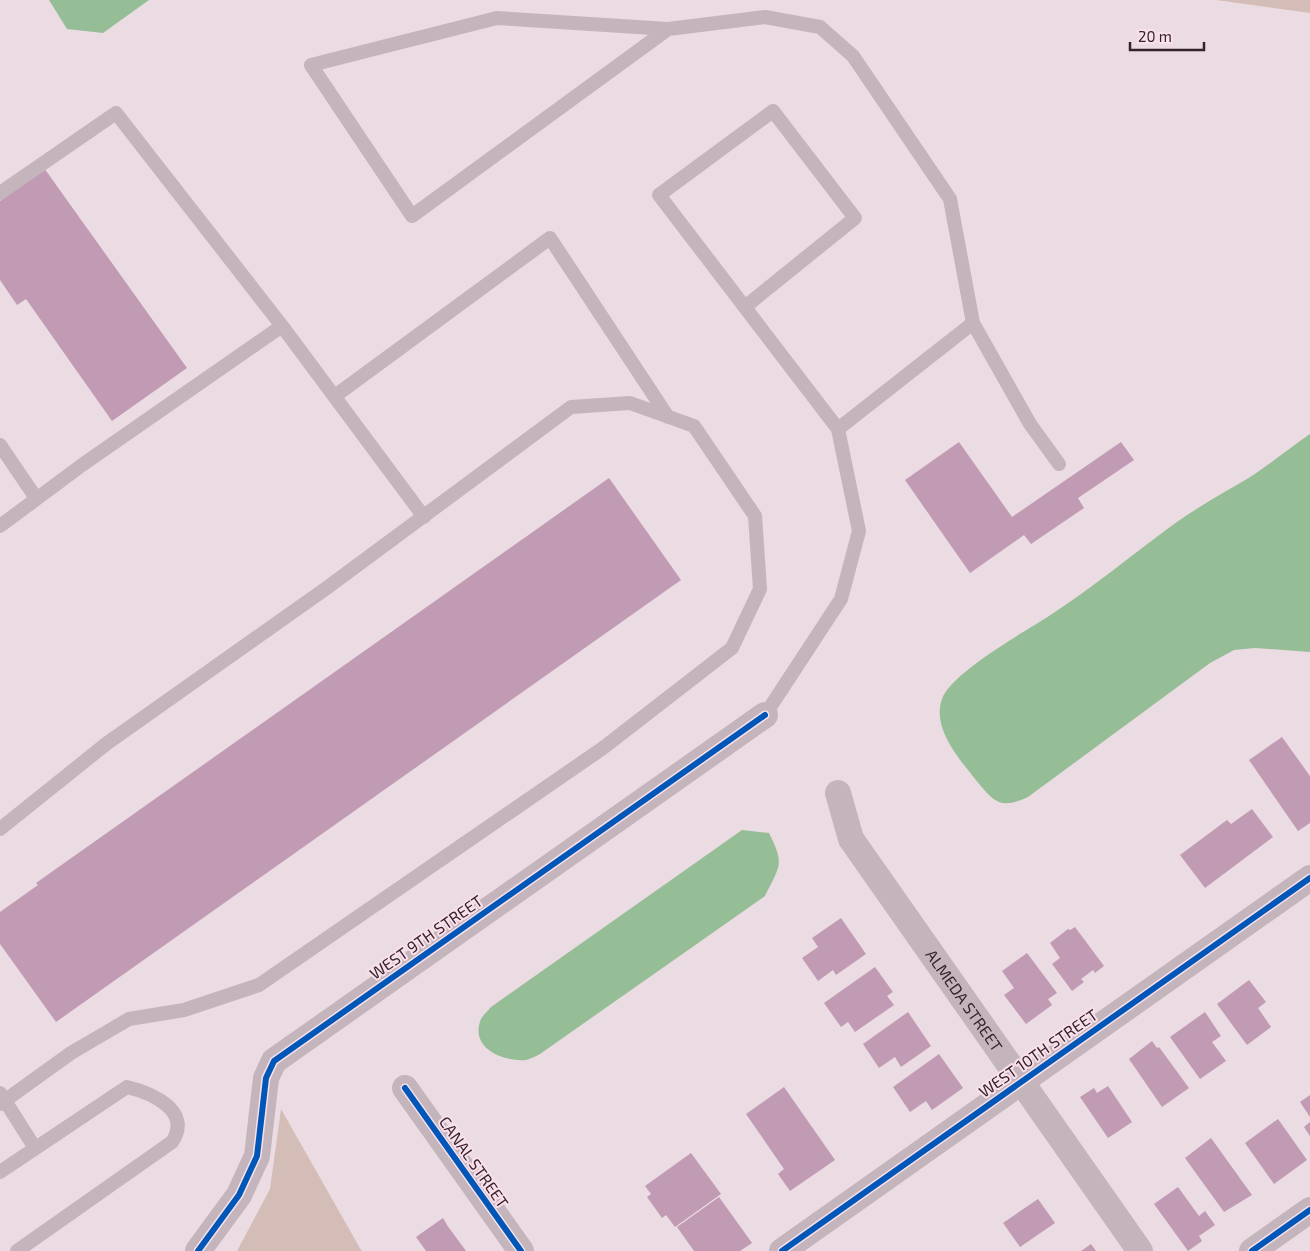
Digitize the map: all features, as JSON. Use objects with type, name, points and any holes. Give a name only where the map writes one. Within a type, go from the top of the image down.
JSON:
[{"type":"street","name":"WEST 9TH STREET","points":[[198,1251],[239,1194],[257,1156],[266,1078],[274,1061],[765,715]]},
{"type":"street","name":"ALMEDA STREET","points":[[838,793],[851,839],[1140,1251]]},
{"type":"street","name":"WEST 10TH STREET","points":[[782,1251],[1310,878]]},
{"type":"street","name":"CANAL STREET","points":[[405,1088],[521,1251]]},
{"type":"street","points":[[1252,1251],[1310,1210]]},
{"type":"lane","points":[[668,29],[412,216],[311,65],[497,18],[668,29],[765,17],[820,27],[854,56],[950,199],[973,323],[1030,424],[1059,464]]},
{"type":"lane","points":[[746,306],[856,218],[774,111],[659,195],[746,306],[838,429],[859,532],[841,599],[765,715]]},
{"type":"lane","points":[[0,193],[116,113],[282,326],[424,517]]},
{"type":"lane","points":[[335,396],[550,238],[668,417]]},
{"type":"lane","points":[[838,429],[973,323]]},
{"type":"lane","points":[[0,526],[36,498],[282,326]]},
{"type":"lane","points":[[0,829],[106,744],[424,517],[571,407],[630,403],[694,426],[755,516],[760,589],[732,648],[603,748],[258,985],[184,1010],[129,1018],[71,1053],[2,1099],[35,1148]]},
{"type":"lane","points":[[0,445],[36,498]]},
{"type":"lane","points":[[0,1172],[127,1088],[146,1092],[164,1102],[178,1123],[178,1133],[172,1142],[17,1251]]},
{"type":"shaded area","points":[[49,0],[149,0],[103,33],[67,29]]},
{"type":"shaded area","points":[[1216,0],[1310,0],[1310,13]]},
{"type":"shaded area","points":[[1310,434],[1310,652],[1255,648],[1234,650],[1210,663],[1028,797],[1013,803],[1001,803],[991,797],[957,756],[944,734],[940,711],[942,699],[948,689],[973,666],[1065,605],[1174,524],[1254,474]]},
{"type":"shaded area","points":[[742,830],[769,833],[777,852],[779,865],[765,896],[540,1054],[526,1060],[508,1059],[498,1056],[484,1045],[480,1038],[479,1029],[481,1019],[491,1007]]},
{"type":"shaded area","points":[[281,1109],[362,1251],[237,1251],[270,1189]]},
{"type":"building","points":[[44,168],[187,368],[112,421],[26,299],[17,305],[0,280],[0,201]]},
{"type":"building","points":[[959,442],[1012,517],[1121,442],[1134,460],[1078,498],[1084,508],[1031,544],[1024,535],[970,573],[905,480]]},
{"type":"building","points":[[609,478],[681,580],[56,1022],[0,944],[0,912],[38,885],[36,883]]},
{"type":"building","points":[[1282,737],[1310,776],[1310,823],[1298,831],[1249,760]]},
{"type":"building","points":[[1252,809],[1273,837],[1205,888],[1180,855],[1227,820],[1231,824]]},
{"type":"building","points":[[841,918],[866,954],[836,975],[833,970],[818,981],[802,958],[818,947],[812,938]]},
{"type":"building","points":[[1075,927],[1104,966],[1095,973],[1093,970],[1081,979],[1084,982],[1072,991],[1052,964],[1060,958],[1050,943],[1068,929],[1070,930]]},
{"type":"building","points":[[1027,953],[1057,993],[1048,999],[1052,1005],[1026,1024],[1004,995],[1014,988],[1002,971]]},
{"type":"building","points":[[875,967],[893,992],[887,996],[894,1005],[855,1032],[848,1022],[841,1027],[824,1003]]},
{"type":"building","points":[[1249,980],[1266,1002],[1258,1008],[1271,1027],[1247,1045],[1217,1004]]},
{"type":"building","points":[[908,1012],[931,1046],[901,1067],[895,1057],[879,1068],[863,1044]]},
{"type":"building","points":[[1205,1012],[1221,1036],[1212,1042],[1226,1061],[1200,1079],[1170,1037]]},
{"type":"building","points":[[1152,1041],[1157,1048],[1159,1047],[1189,1088],[1162,1107],[1129,1059]]},
{"type":"building","points":[[939,1054],[963,1088],[932,1110],[926,1101],[910,1112],[893,1087]]},
{"type":"building","points":[[1108,1086],[1132,1122],[1108,1138],[1080,1097],[1094,1088],[1097,1093]]},
{"type":"building","points":[[784,1087],[835,1160],[790,1191],[778,1174],[784,1169],[746,1114]]},
{"type":"building","points":[[1310,1095],[1310,1117],[1300,1102]]},
{"type":"building","points":[[1278,1119],[1307,1160],[1274,1184],[1245,1143]]},
{"type":"building","points":[[1310,1122],[1310,1136],[1304,1127]]},
{"type":"building","points":[[1211,1138],[1252,1195],[1224,1212],[1185,1158]]},
{"type":"building","points":[[691,1153],[721,1194],[675,1227],[666,1215],[662,1218],[647,1197],[651,1194],[645,1186]]},
{"type":"building","points":[[1178,1187],[1199,1216],[1205,1211],[1215,1225],[1199,1236],[1202,1241],[1188,1251],[1154,1204]]},
{"type":"building","points":[[719,1197],[752,1243],[740,1251],[694,1251],[677,1227]]},
{"type":"building","points":[[1038,1199],[1055,1223],[1020,1247],[1003,1223]]},
{"type":"building","points":[[443,1218],[466,1251],[426,1251],[416,1237]]},
{"type":"building","points":[[1091,1244],[1096,1251],[1081,1251]]},
{"type":"cycle path","points":[[198,1251],[239,1195],[257,1156],[266,1078],[274,1061],[765,715]]},
{"type":"cycle path","points":[[782,1251],[1310,878]]},
{"type":"cycle path","points":[[405,1088],[521,1251]]},
{"type":"cycle path","points":[[1252,1251],[1310,1210]]}]
